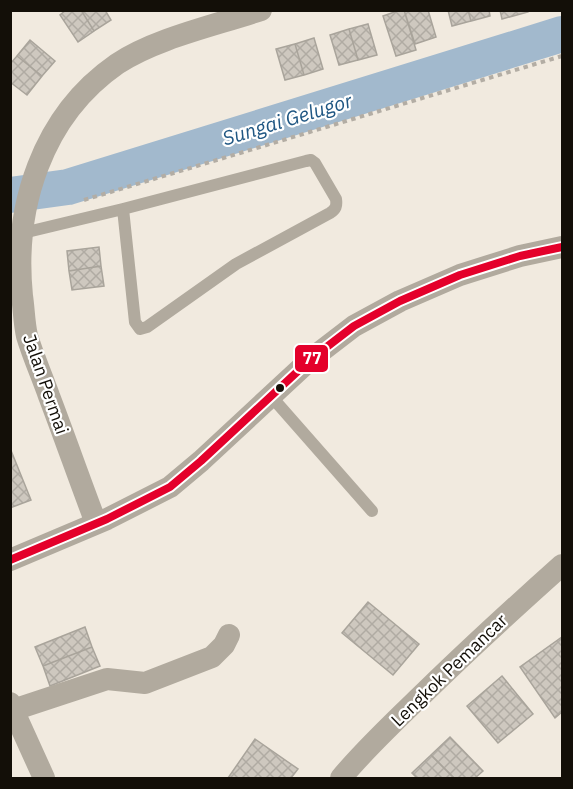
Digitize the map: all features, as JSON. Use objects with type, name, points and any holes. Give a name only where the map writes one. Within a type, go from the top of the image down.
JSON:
[{"type":"street","name":"Jalan Permai","points":[[96,524],[19,338],[23,224],[32,181],[53,134],[73,106],[94,82],[119,63],[158,44],[261,10]]},
{"type":"street","points":[[10,560],[96,524],[170,487],[311,359],[354,326],[400,301],[460,275],[520,256],[562,248]]},
{"type":"street","name":"Lengkok Pemancar","points":[[341,778],[362,753],[436,681],[562,566]]},
{"type":"street","points":[[44,778],[12,706],[107,680],[145,683],[212,657],[224,645],[229,635]]},
{"type":"lane","points":[[23,224],[123,209],[311,160],[315,163],[337,205],[330,213],[236,264],[147,327],[140,328],[135,322],[123,209]]},
{"type":"lane","points":[[270,395],[372,511]]},
{"type":"path","points":[[76,202],[562,56]]},
{"type":"building","points":[[66,10],[81,10],[94,31],[78,42],[60,15]]},
{"type":"building","points":[[81,10],[105,10],[111,20],[94,31]]},
{"type":"building","points":[[404,10],[416,50],[396,56],[383,16]]},
{"type":"building","points":[[404,10],[428,10],[436,37],[415,44]]},
{"type":"building","points":[[448,10],[468,10],[471,21],[452,26]]},
{"type":"building","points":[[468,10],[489,10],[490,16],[471,21]]},
{"type":"building","points":[[500,10],[528,10],[528,12],[502,19]]},
{"type":"building","points":[[368,24],[377,55],[358,60],[349,29]]},
{"type":"building","points":[[349,29],[358,60],[339,65],[330,35]]},
{"type":"building","points":[[314,38],[323,69],[304,75],[295,44]]},
{"type":"building","points":[[30,40],[55,61],[42,76],[17,56]]},
{"type":"building","points":[[295,44],[304,75],[285,80],[276,49]]},
{"type":"building","points":[[17,56],[42,76],[27,95],[10,82],[10,64]]},
{"type":"building","points":[[99,247],[101,266],[69,271],[67,251]]},
{"type":"building","points":[[101,266],[104,286],[72,290],[69,271]]},
{"type":"building","points":[[10,448],[31,500],[10,508]]},
{"type":"building","points":[[368,602],[419,644],[393,675],[342,633]]},
{"type":"building","points":[[85,627],[92,647],[43,666],[35,647]]},
{"type":"building","points":[[562,637],[562,712],[555,718],[520,667]]},
{"type":"building","points":[[92,647],[100,666],[50,686],[43,666]]},
{"type":"building","points":[[502,676],[533,714],[498,743],[467,706]]},
{"type":"building","points":[[450,737],[483,771],[475,778],[454,778],[431,755]]},
{"type":"building","points":[[255,739],[298,769],[291,778],[228,778]]},
{"type":"building","points":[[431,755],[454,778],[417,778],[412,773]]},
{"type":"waterway","name":"Sungai Gelugor","points":[[10,195],[68,187],[562,34]]},
{"type":"transit line","name":"77","points":[[10,560],[107,519],[170,487],[311,359],[354,326],[400,301],[460,275],[520,256],[562,247]]}]
